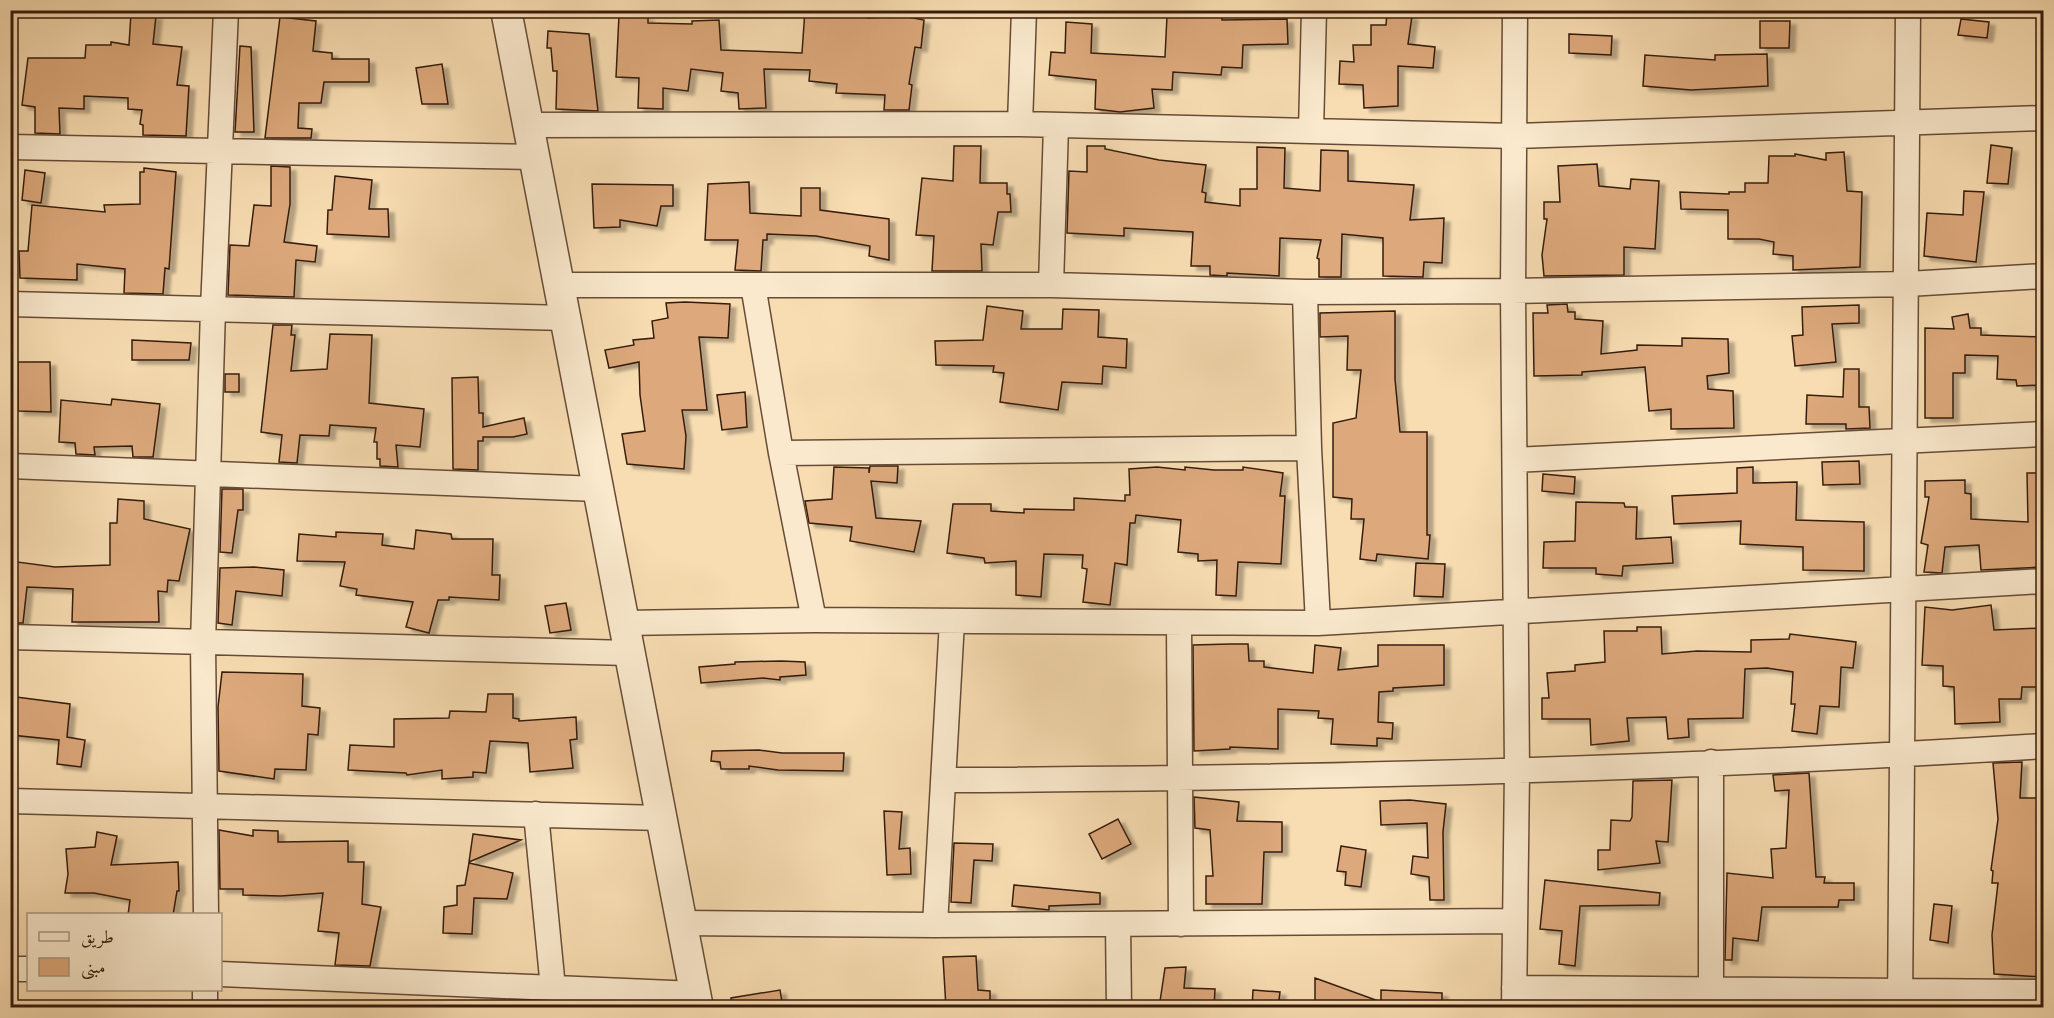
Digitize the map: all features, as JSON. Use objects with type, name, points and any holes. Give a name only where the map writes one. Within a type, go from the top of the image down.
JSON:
[{"type":"street","points":[[206,913],[204,643],[213,309],[226,10]]},
{"type":"street","points":[[222,974],[553,988],[697,1001],[506,10]]},
{"type":"street","points":[[1020,124],[1024,10]]},
{"type":"street","points":[[1311,131],[1314,10]]},
{"type":"street","points":[[1515,10],[1513,291],[1517,770],[1514,998],[1900,1000],[2043,992]]},
{"type":"street","points":[[1900,1000],[1908,284],[1906,123],[1908,10]]},
{"type":"street","points":[[528,125],[1020,124],[1514,136],[2043,118]]},
{"type":"street","points":[[1051,285],[1056,126]]},
{"type":"street","points":[[10,147],[534,157]]},
{"type":"street","points":[[559,285],[1051,285],[1305,292],[1513,291],[1908,284],[2043,276]]},
{"type":"street","points":[[753,285],[781,453],[814,620]]},
{"type":"street","points":[[1305,292],[1309,448],[1318,623]]},
{"type":"street","points":[[10,304],[565,318]]},
{"type":"street","points":[[1516,460],[2043,434]]},
{"type":"street","points":[[781,453],[1309,448]]},
{"type":"street","points":[[10,466],[597,489]]},
{"type":"street","points":[[623,623],[814,620],[1179,624],[1318,623],[1516,614],[2043,581]]},
{"type":"street","points":[[935,925],[952,621]]},
{"type":"street","points":[[1179,624],[1181,924]]},
{"type":"street","points":[[10,637],[629,653]]},
{"type":"street","points":[[944,780],[1181,779],[1517,770],[1902,755],[2043,746]]},
{"type":"street","points":[[1711,762],[1711,999]]},
{"type":"street","points":[[10,801],[661,818]]},
{"type":"street","points":[[536,814],[553,988]]},
{"type":"street","points":[[681,923],[935,925],[1514,921]]},
{"type":"street","points":[[1118,924],[1119,1008]]},
{"type":"street","points":[[10,969],[27,969]]},
{"type":"street","points":[[205,991],[205,1008]]},
{"type":"building","points":[[805,10],[868,10],[868,18],[903,16],[924,20],[921,48],[915,47],[909,84],[912,85],[909,110],[884,110],[885,95],[836,93],[837,84],[809,81],[810,70],[764,69],[766,108],[739,109],[738,93],[721,91],[723,73],[691,69],[688,91],[663,88],[663,109],[638,108],[639,78],[616,77],[619,15],[648,17],[648,23],[692,24],[692,21],[719,20],[721,50],[802,53]]},
{"type":"building","points":[[131,13],[156,16],[153,44],[182,47],[177,85],[189,86],[186,136],[143,135],[143,125],[140,124],[142,110],[128,109],[128,98],[84,96],[84,109],[59,108],[60,134],[35,133],[35,107],[22,105],[28,58],[85,58],[86,45],[111,45],[111,42],[129,45]]},
{"type":"building","points":[[1387,13],[1412,16],[1408,44],[1435,47],[1433,68],[1398,66],[1398,106],[1364,108],[1363,85],[1339,84],[1340,61],[1354,62],[1353,45],[1371,45],[1371,25],[1386,25]]},
{"type":"building","points":[[1201,14],[1222,16],[1222,20],[1287,19],[1288,44],[1243,45],[1242,68],[1222,67],[1221,75],[1173,72],[1172,90],[1152,89],[1154,108],[1120,112],[1095,109],[1096,80],[1049,75],[1051,52],[1065,53],[1066,22],[1092,24],[1091,53],[1165,57],[1167,16],[1201,17]]},
{"type":"building","points":[[280,17],[316,21],[313,51],[332,53],[332,59],[369,59],[369,82],[324,82],[321,103],[299,103],[298,128],[312,129],[311,138],[265,138]]},
{"type":"building","points":[[1961,19],[1989,22],[1987,38],[1958,35]]},
{"type":"building","points":[[1760,21],[1790,21],[1789,48],[1760,48]]},
{"type":"building","points":[[548,31],[589,34],[598,111],[556,109],[557,71],[553,71],[551,48],[547,48]]},
{"type":"building","points":[[1569,34],[1612,36],[1611,55],[1569,53]]},
{"type":"building","points":[[240,46],[251,47],[254,132],[235,132]]},
{"type":"building","points":[[1767,54],[1768,86],[1691,90],[1643,86],[1645,55],[1715,60],[1715,55]]},
{"type":"building","points":[[442,64],[448,104],[422,104],[416,68]]},
{"type":"building","points":[[1991,145],[2012,148],[2008,184],[1987,183]]},
{"type":"building","points":[[954,146],[981,146],[980,183],[1007,183],[1007,194],[1010,194],[1011,212],[998,212],[993,245],[981,244],[982,271],[932,271],[934,236],[916,235],[922,178],[953,181]]},
{"type":"building","points":[[1087,146],[1105,146],[1105,149],[1159,160],[1206,165],[1202,192],[1206,193],[1205,202],[1240,206],[1240,189],[1257,189],[1257,147],[1285,148],[1284,188],[1320,191],[1321,150],[1348,151],[1348,181],[1414,185],[1410,220],[1444,218],[1442,263],[1424,262],[1423,277],[1383,276],[1383,238],[1342,234],[1341,277],[1319,277],[1319,259],[1317,258],[1321,240],[1280,238],[1279,276],[1227,273],[1227,276],[1210,275],[1210,266],[1191,266],[1193,232],[1124,228],[1124,236],[1067,233],[1069,171],[1087,172]]},
{"type":"building","points":[[1844,152],[1847,191],[1862,192],[1860,267],[1793,270],[1793,256],[1773,254],[1774,242],[1759,239],[1728,239],[1728,210],[1681,209],[1680,192],[1729,194],[1729,192],[1745,192],[1745,183],[1768,183],[1769,156],[1795,156],[1795,154],[1826,160],[1826,153]]},
{"type":"building","points":[[1597,164],[1599,186],[1630,189],[1631,179],[1659,181],[1655,249],[1624,247],[1624,275],[1544,276],[1542,255],[1547,219],[1544,219],[1544,202],[1560,202],[1558,166]]},
{"type":"building","points":[[271,166],[290,167],[290,204],[284,242],[317,246],[315,262],[296,260],[294,297],[228,295],[230,245],[249,246],[254,205],[271,206]]},
{"type":"building","points":[[144,168],[176,172],[169,269],[165,268],[163,294],[124,293],[125,269],[77,264],[77,280],[20,278],[19,251],[28,251],[32,205],[105,212],[104,205],[140,204],[140,172],[144,172]]},
{"type":"building","points":[[25,170],[45,173],[41,203],[22,200]]},
{"type":"building","points":[[335,176],[372,180],[369,209],[388,209],[389,237],[327,234],[328,210],[332,210]]},
{"type":"building","points":[[749,182],[750,213],[801,216],[801,188],[820,188],[820,210],[889,219],[889,260],[869,256],[870,246],[816,236],[767,234],[767,240],[763,240],[761,271],[735,270],[738,240],[705,240],[708,184]]},
{"type":"building","points":[[592,184],[673,185],[673,206],[661,206],[657,226],[620,220],[620,227],[594,228]]},
{"type":"building","points":[[1964,191],[1984,192],[1976,262],[1924,256],[1927,213],[1963,215]]},
{"type":"building","points":[[666,303],[730,304],[728,338],[699,337],[707,410],[682,410],[686,436],[684,469],[627,464],[622,434],[645,431],[640,395],[639,362],[609,368],[605,350],[634,345],[633,340],[654,338],[652,321],[668,318]]},
{"type":"building","points":[[1567,304],[1568,312],[1575,312],[1575,319],[1603,321],[1601,354],[1637,350],[1637,345],[1682,346],[1682,338],[1728,339],[1729,373],[1707,376],[1708,389],[1733,391],[1734,428],[1671,429],[1671,409],[1649,411],[1645,367],[1582,372],[1582,375],[1534,376],[1533,313],[1548,313],[1547,305]]},
{"type":"building","points":[[1859,305],[1859,323],[1832,324],[1836,362],[1795,366],[1792,336],[1803,335],[1802,307]]},
{"type":"building","points":[[987,306],[1023,311],[1021,329],[1062,329],[1063,309],[1099,310],[1098,337],[1127,339],[1126,368],[1103,366],[1102,384],[1062,382],[1058,410],[1000,402],[1004,373],[993,372],[994,366],[936,365],[935,341],[983,340]]},
{"type":"building","points":[[1395,311],[1395,379],[1400,432],[1427,432],[1427,535],[1430,535],[1428,559],[1377,554],[1376,561],[1360,559],[1364,519],[1351,519],[1352,499],[1333,497],[1333,423],[1356,418],[1361,370],[1347,370],[1348,336],[1320,337],[1320,313]]},
{"type":"building","points":[[1968,314],[1970,328],[1981,328],[1981,335],[2043,337],[2043,385],[2017,386],[2016,380],[1997,379],[1998,356],[1965,355],[1965,373],[1953,373],[1953,418],[1925,418],[1925,328],[1954,329],[1952,317]]},
{"type":"building","points":[[273,325],[292,325],[291,335],[295,335],[291,371],[327,369],[330,334],[372,335],[369,403],[424,409],[420,447],[396,445],[398,467],[380,466],[380,459],[377,459],[377,442],[374,442],[376,428],[330,425],[329,436],[300,435],[297,463],[279,462],[282,435],[261,432]]},
{"type":"building","points":[[132,340],[191,343],[189,360],[132,360]]},
{"type":"building","points":[[18,362],[50,362],[51,412],[18,411]]},
{"type":"building","points":[[1844,369],[1859,369],[1859,407],[1869,407],[1870,428],[1846,429],[1846,424],[1806,424],[1807,395],[1843,397]]},
{"type":"building","points":[[225,374],[239,374],[239,392],[225,392]]},
{"type":"building","points":[[478,377],[479,413],[483,413],[483,427],[524,418],[527,434],[513,437],[483,437],[483,441],[478,441],[478,470],[453,469],[452,378]]},
{"type":"building","points":[[745,392],[747,427],[722,430],[717,395]]},
{"type":"building","points":[[112,399],[160,404],[153,457],[133,457],[132,446],[94,447],[95,455],[76,454],[75,443],[59,442],[61,400],[111,405]]},
{"type":"building","points":[[1859,461],[1860,484],[1823,485],[1822,462]]},
{"type":"building","points":[[870,466],[898,466],[897,483],[871,481],[876,518],[921,521],[914,552],[850,541],[852,527],[809,523],[805,501],[832,499],[834,467],[869,468],[869,473]]},
{"type":"building","points":[[1157,467],[1185,470],[1185,467],[1243,470],[1243,467],[1283,473],[1280,496],[1285,496],[1281,564],[1238,562],[1236,596],[1216,595],[1217,560],[1198,561],[1198,554],[1178,552],[1181,520],[1136,515],[1135,523],[1130,523],[1127,565],[1115,563],[1110,605],[1083,602],[1087,569],[1082,568],[1083,555],[1044,554],[1041,597],[1016,595],[1016,561],[985,563],[984,558],[947,553],[953,504],[991,504],[991,511],[1024,513],[1024,509],[1074,510],[1074,498],[1125,501],[1125,495],[1130,495],[1129,469]]},
{"type":"building","points":[[1753,467],[1753,483],[1797,482],[1796,520],[1864,522],[1864,571],[1803,570],[1803,547],[1740,544],[1741,521],[1674,524],[1672,496],[1737,493],[1737,468]]},
{"type":"building","points":[[2027,473],[2043,473],[2043,567],[1981,570],[1979,545],[1945,547],[1942,573],[1924,572],[1928,545],[1921,543],[1929,497],[1925,497],[1925,481],[1965,480],[1965,493],[1971,494],[1971,519],[2028,522]]},
{"type":"building","points":[[1543,474],[1575,477],[1574,494],[1542,491]]},
{"type":"building","points":[[222,489],[243,489],[243,510],[238,510],[232,553],[220,552]]},
{"type":"building","points":[[118,499],[144,501],[144,519],[190,529],[179,581],[168,580],[167,592],[158,591],[159,622],[72,622],[73,589],[27,587],[23,623],[10,623],[10,561],[55,567],[110,565],[110,523],[117,523]]},
{"type":"building","points":[[1576,502],[1624,503],[1625,507],[1637,507],[1636,539],[1671,537],[1673,563],[1623,566],[1622,576],[1596,574],[1596,568],[1543,568],[1544,542],[1575,541]]},
{"type":"building","points":[[416,530],[451,534],[452,539],[493,539],[492,575],[500,575],[499,600],[449,597],[449,600],[438,600],[429,633],[406,627],[413,602],[356,595],[357,589],[340,586],[345,562],[297,561],[299,534],[336,537],[336,532],[383,534],[382,545],[414,549]]},
{"type":"building","points":[[1416,563],[1445,564],[1443,597],[1414,596]]},
{"type":"building","points":[[254,567],[284,570],[282,596],[236,591],[232,625],[218,623],[220,568]]},
{"type":"building","points":[[566,603],[571,630],[550,633],[545,606]]},
{"type":"building","points":[[1991,605],[1994,630],[2041,628],[2043,687],[2022,687],[2021,699],[1999,699],[2000,722],[1955,724],[1954,687],[1943,686],[1943,666],[1922,665],[1925,607],[1952,610]]},
{"type":"building","points":[[1637,627],[1661,627],[1662,654],[1697,651],[1751,652],[1751,640],[1789,639],[1790,634],[1856,642],[1853,668],[1841,667],[1839,707],[1820,706],[1817,734],[1792,731],[1795,704],[1791,704],[1793,672],[1767,668],[1745,669],[1743,718],[1688,719],[1689,737],[1668,739],[1666,717],[1627,718],[1629,741],[1591,745],[1590,719],[1542,719],[1542,698],[1549,698],[1547,673],[1575,671],[1575,665],[1605,662],[1604,631],[1637,631]]},
{"type":"building","points":[[1248,644],[1249,661],[1264,661],[1264,667],[1313,673],[1315,645],[1341,648],[1338,670],[1378,666],[1378,645],[1444,645],[1444,685],[1393,688],[1393,691],[1379,692],[1378,722],[1393,723],[1392,739],[1377,738],[1377,746],[1331,744],[1333,719],[1318,718],[1319,711],[1278,709],[1278,749],[1230,747],[1230,749],[1194,751],[1193,645]]},
{"type":"building","points":[[735,662],[805,662],[806,675],[780,677],[780,680],[763,678],[701,683],[699,667],[735,664]]},
{"type":"building","points":[[222,672],[303,674],[302,706],[320,708],[318,735],[308,734],[306,770],[275,769],[274,779],[219,771],[218,707]]},
{"type":"building","points":[[488,694],[513,694],[513,718],[519,721],[576,717],[577,739],[570,740],[573,768],[530,772],[528,743],[490,741],[486,773],[473,772],[473,777],[442,779],[442,770],[407,775],[406,773],[348,770],[350,745],[394,747],[394,719],[449,718],[450,711],[486,712]]},
{"type":"building","points":[[16,697],[70,704],[67,737],[85,740],[81,767],[57,764],[59,740],[11,735]]},
{"type":"building","points":[[759,750],[782,753],[844,753],[843,771],[778,770],[749,766],[749,769],[721,769],[720,762],[711,761],[712,751]]},
{"type":"building","points":[[2022,762],[2020,798],[2043,798],[2041,864],[2037,864],[2040,914],[2043,914],[2043,977],[1994,974],[1992,935],[1998,883],[1992,883],[1993,871],[1991,870],[1998,819],[1993,763]]},
{"type":"building","points":[[1809,773],[1816,877],[1825,877],[1824,883],[1854,883],[1854,900],[1839,900],[1838,907],[1762,907],[1758,941],[1733,938],[1732,960],[1725,960],[1727,873],[1773,878],[1771,849],[1786,848],[1789,790],[1775,791],[1773,775]]},
{"type":"building","points":[[1672,780],[1668,842],[1656,841],[1660,863],[1598,870],[1598,850],[1610,850],[1611,820],[1630,821],[1632,817],[1633,781]]},
{"type":"building","points":[[1194,797],[1239,802],[1237,821],[1282,822],[1282,852],[1264,852],[1262,904],[1206,904],[1206,876],[1213,876],[1210,830],[1195,828]]},
{"type":"building","points":[[1410,800],[1446,804],[1443,832],[1444,900],[1430,900],[1429,877],[1411,874],[1413,856],[1428,858],[1427,823],[1381,825],[1380,801]]},
{"type":"building","points":[[884,811],[902,812],[899,849],[910,848],[911,874],[887,875]]},
{"type":"building","points":[[1118,819],[1131,844],[1102,859],[1089,834]]},
{"type":"building","points":[[219,830],[253,836],[253,830],[278,831],[278,842],[348,841],[348,862],[364,862],[362,904],[381,907],[370,966],[335,965],[339,933],[318,931],[323,893],[281,896],[243,895],[243,889],[220,889]]},
{"type":"building","points":[[97,832],[117,836],[111,865],[178,862],[179,891],[177,891],[173,913],[128,913],[130,900],[94,893],[65,893],[68,874],[66,849],[95,847]]},
{"type":"building","points":[[473,834],[521,840],[469,862]]},
{"type":"building","points":[[954,843],[993,844],[992,861],[974,860],[971,903],[951,902]]},
{"type":"building","points":[[1341,846],[1366,850],[1361,887],[1345,885],[1346,872],[1337,871]]},
{"type":"building","points":[[469,863],[513,873],[507,899],[474,898],[472,934],[443,933],[444,907],[457,905],[457,886],[465,885]]},
{"type":"building","points":[[1545,880],[1660,893],[1659,905],[1580,906],[1575,966],[1559,964],[1562,931],[1540,929]]},
{"type":"building","points":[[1014,885],[1100,893],[1100,904],[1049,906],[1049,910],[1012,906]]},
{"type":"building","points":[[1934,904],[1952,906],[1948,943],[1930,940]]},
{"type":"building","points":[[976,956],[978,990],[990,991],[990,1008],[946,1008],[943,957]]},
{"type":"building","points":[[1186,967],[1184,988],[1215,989],[1214,1008],[1159,1008],[1165,968]]},
{"type":"building","points":[[1315,978],[1381,1002],[1381,990],[1442,993],[1442,1008],[1330,1008],[1330,1002],[1315,1002]]},
{"type":"building","points":[[780,990],[783,1008],[731,1008],[731,998]]},
{"type":"building","points":[[1253,990],[1280,992],[1278,1008],[1252,1008]]}]
